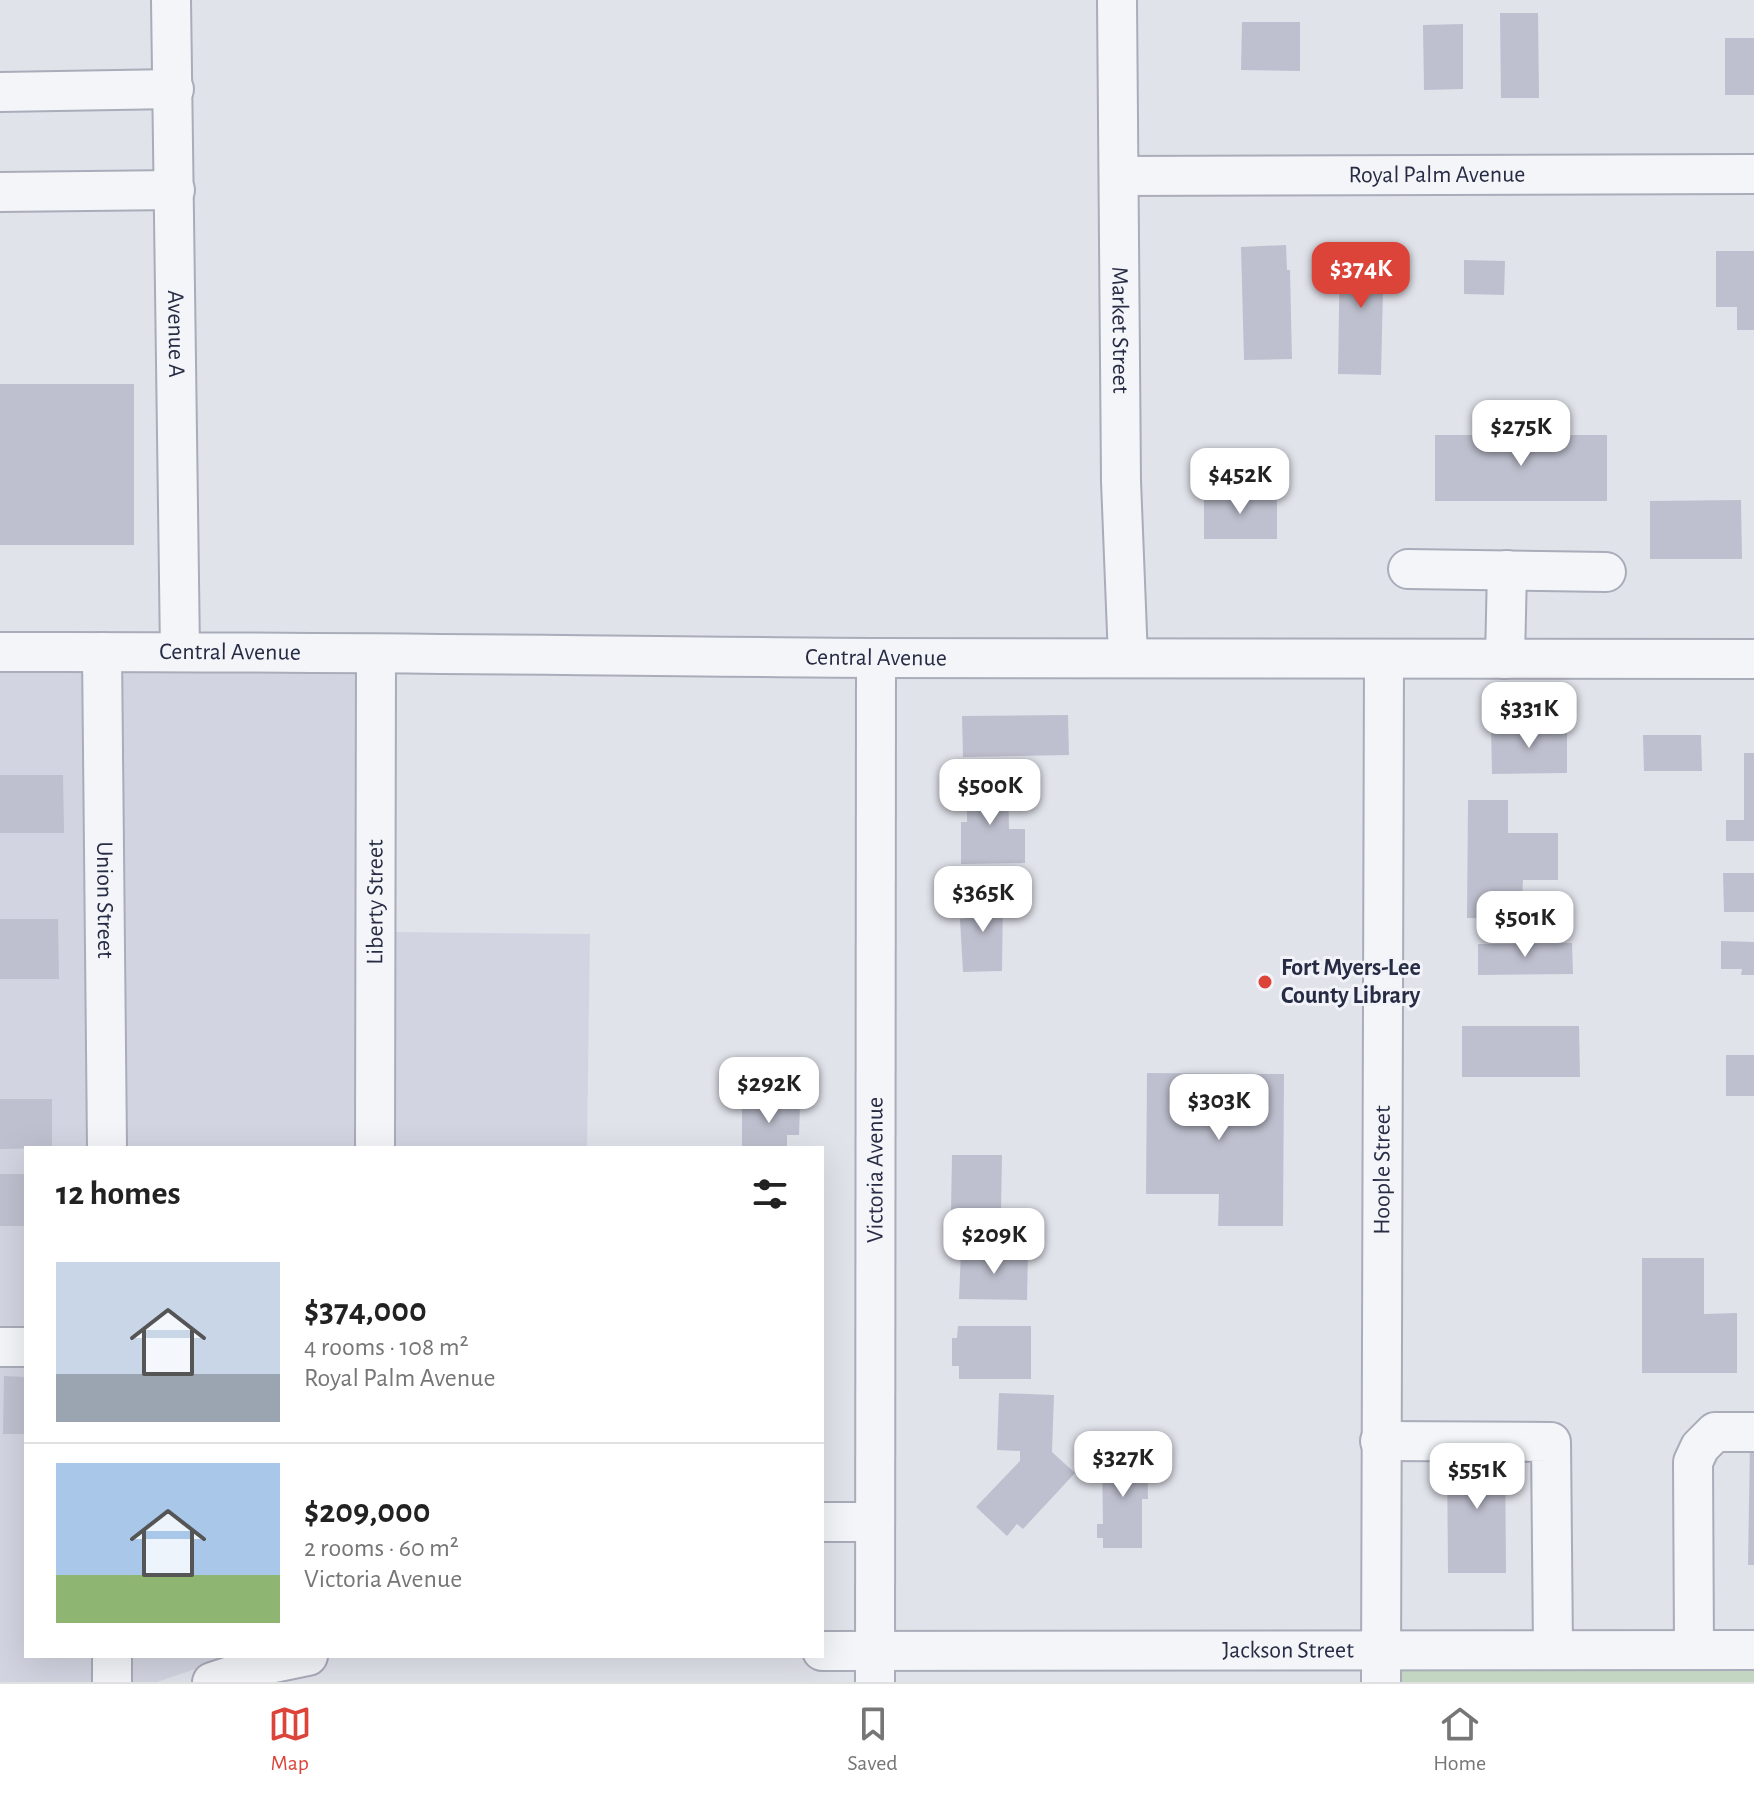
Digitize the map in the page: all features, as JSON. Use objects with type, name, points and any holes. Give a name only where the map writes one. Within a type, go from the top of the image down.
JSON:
[{"type":"street","name":"Market Street","points":[[1117,0],[1121,481],[1128,658]]},
{"type":"street","name":"Avenue A","points":[[172,8],[180,651]]},
{"type":"street","points":[[0,92],[174,89]]},
{"type":"street","name":"Royal Palm Avenue","points":[[1119,176],[1754,174]]},
{"type":"street","points":[[0,192],[175,190]]},
{"type":"street","points":[[1408,569],[1606,572]]},
{"type":"street","points":[[1505,659],[1507,570]]},
{"type":"street","name":"Central Avenue","points":[[0,652],[876,658],[1754,659]]},
{"type":"street","name":"Union Street","points":[[102,652],[107,1146]]},
{"type":"street","name":"Liberty Street","points":[[375,1146],[376,655]]},
{"type":"street","name":"Victoria Avenue","points":[[874,1666],[876,658]]},
{"type":"street","name":"Hoople Street","points":[[1381,1666],[1384,659]]},
{"type":"street","points":[[0,1347],[24,1347]]},
{"type":"street","points":[[1694,1650],[1693,1462],[1700,1447],[1715,1432],[1754,1432]]},
{"type":"street","points":[[1380,1441],[1551,1442],[1553,1649]]},
{"type":"street","points":[[824,1522],[875,1522]]},
{"type":"street","name":"Jackson Street","points":[[824,1652],[874,1666],[1381,1666],[1553,1649],[1754,1650]]},
{"type":"street","points":[[112,1658],[112,1682]]},
{"type":"street","points":[[212,1682],[264,1665],[298,1658]]},
{"type":"shaded area","points":[[83,669],[88,1146],[24,1146],[24,1658],[92,1658],[93,1682],[0,1682],[0,670]]},
{"type":"shaded area","points":[[122,669],[357,672],[356,1146],[126,1146]]},
{"type":"shaded area","points":[[395,932],[590,934],[587,1146],[394,1146]]},
{"type":"shaded area","points":[[131,1658],[228,1658],[157,1682],[131,1682]]},
{"type":"green space","points":[[1754,1660],[1754,1682],[1390,1682],[1390,1661]]},
{"type":"building","points":[[1500,13],[1538,13],[1539,98],[1501,98]]},
{"type":"building","points":[[1242,22],[1300,22],[1300,71],[1241,70]]},
{"type":"building","points":[[1463,24],[1463,89],[1424,90],[1423,25]]},
{"type":"building","points":[[1725,38],[1754,38],[1754,95],[1725,95]]},
{"type":"building","points":[[1286,245],[1287,270],[1290,270],[1292,359],[1244,360],[1241,247]]},
{"type":"building","points":[[1340,245],[1384,246],[1381,375],[1338,374]]},
{"type":"building","points":[[1716,251],[1754,251],[1754,330],[1737,330],[1737,307],[1716,307]]},
{"type":"building","points":[[1464,260],[1505,261],[1504,295],[1464,294]]},
{"type":"building","points":[[0,384],[134,384],[134,545],[0,545]]},
{"type":"building","points":[[1435,435],[1607,435],[1607,501],[1435,501]]},
{"type":"building","points":[[1204,494],[1277,494],[1277,539],[1204,539]]},
{"type":"building","points":[[1741,500],[1742,559],[1650,559],[1650,501]]},
{"type":"building","points":[[1068,715],[1069,755],[963,757],[962,716]]},
{"type":"building","points":[[1567,726],[1567,773],[1492,774],[1491,727]]},
{"type":"building","points":[[1643,735],[1701,735],[1702,771],[1644,771]]},
{"type":"building","points":[[1744,753],[1754,753],[1754,841],[1726,841],[1726,820],[1744,820]]},
{"type":"building","points":[[0,775],[63,775],[64,833],[0,833]]},
{"type":"building","points":[[967,782],[1008,782],[1009,829],[1025,829],[1025,863],[961,864],[961,822],[967,822]]},
{"type":"building","points":[[1468,800],[1508,800],[1508,833],[1558,833],[1558,880],[1523,880],[1522,899],[1510,899],[1509,919],[1467,918]]},
{"type":"building","points":[[1723,873],[1754,873],[1754,912],[1724,912]]},
{"type":"building","points":[[966,896],[1003,896],[1002,971],[963,972],[960,919],[966,918]]},
{"type":"building","points":[[0,919],[58,919],[59,979],[0,979]]},
{"type":"building","points":[[1721,941],[1754,942],[1754,975],[1741,975],[1742,969],[1721,969]]},
{"type":"building","points":[[1572,943],[1573,974],[1478,975],[1478,944]]},
{"type":"building","points":[[1462,1026],[1579,1026],[1580,1077],[1462,1077]]},
{"type":"building","points":[[1726,1055],[1754,1055],[1754,1096],[1726,1096]]},
{"type":"building","points":[[1147,1073],[1284,1074],[1283,1226],[1218,1226],[1219,1194],[1146,1194]]},
{"type":"building","points":[[0,1099],[52,1099],[52,1146],[0,1149]]},
{"type":"building","points":[[742,1104],[800,1104],[799,1135],[787,1135],[787,1146],[742,1146]]},
{"type":"building","points":[[952,1155],[1002,1155],[1001,1211],[951,1211]]},
{"type":"building","points":[[0,1174],[24,1174],[24,1226],[0,1226]]},
{"type":"building","points":[[961,1251],[1028,1252],[1027,1300],[959,1299]]},
{"type":"building","points":[[1642,1258],[1704,1258],[1704,1314],[1737,1313],[1737,1373],[1642,1373]]},
{"type":"building","points":[[958,1326],[1031,1326],[1031,1379],[959,1379],[959,1366],[952,1366],[952,1338],[957,1338]]},
{"type":"building","points":[[4,1376],[24,1377],[24,1434],[3,1434]]},
{"type":"building","points":[[999,1393],[1054,1395],[1052,1452],[1075,1473],[1023,1529],[1017,1524],[1007,1536],[976,1507],[1020,1461],[1020,1451],[997,1450]]},
{"type":"building","points":[[1750,1443],[1754,1443],[1754,1565],[1748,1565]]},
{"type":"building","points":[[1505,1449],[1506,1573],[1448,1573],[1447,1450]]},
{"type":"building","points":[[1108,1451],[1147,1451],[1148,1499],[1142,1499],[1142,1548],[1103,1548],[1103,1538],[1097,1538],[1097,1524],[1103,1524],[1102,1459],[1108,1459]]},
{"type":"place","name":"Fort Myers-Lee County Library","points":[[1265,982]]}]
